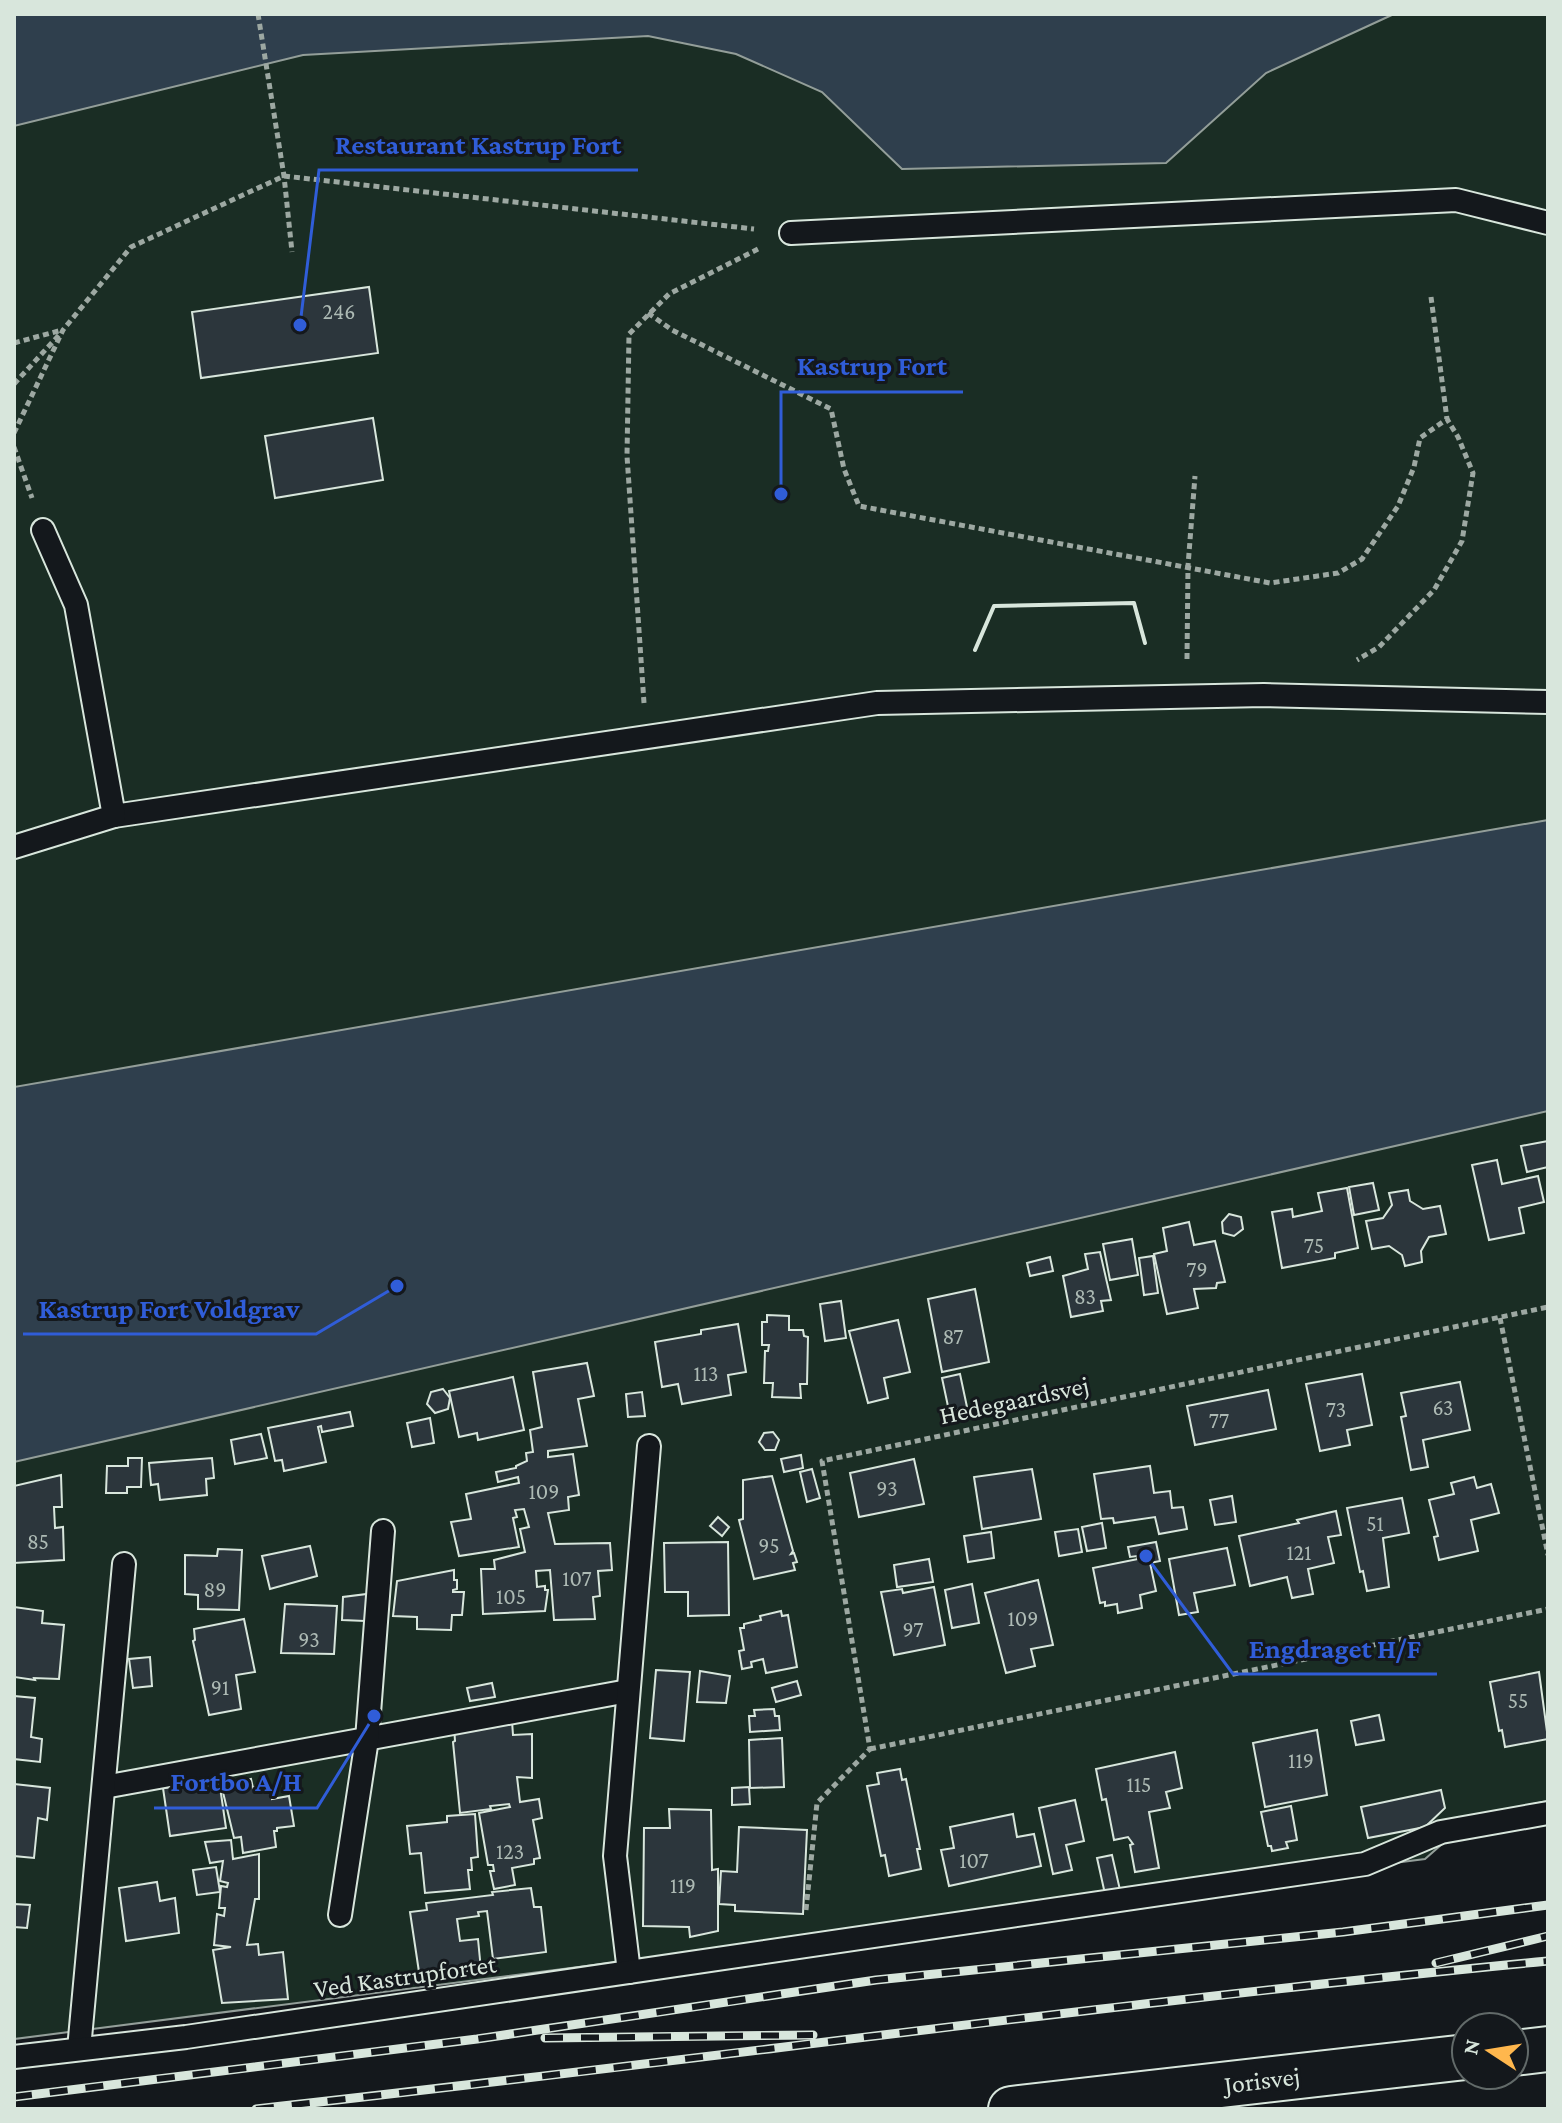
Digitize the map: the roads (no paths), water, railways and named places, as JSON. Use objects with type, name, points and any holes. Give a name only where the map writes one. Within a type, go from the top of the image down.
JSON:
[{"type":"street","name":"Jorisvej","points":[[1011,2109],[1450,2059]]},
{"type":"lane","points":[[791,233],[1456,200],[1548,223]]},
{"type":"lane","points":[[43,530],[76,605],[114,816]]},
{"type":"lane","points":[[14,847],[114,816],[877,703],[1298,695],[1548,702]]},
{"type":"lane","points":[[629,1972],[615,1856],[649,1446]]},
{"type":"lane","points":[[340,1915],[367,1739],[383,1531]]},
{"type":"lane","points":[[79,2049],[124,1564]]},
{"type":"lane","points":[[104,1787],[628,1691]]},
{"type":"lane","name":"Ved Kastrupfortet","points":[[14,2057],[186,2037],[1365,1864],[1441,1832],[1548,1813]]},
{"type":"water","points":[[14,14],[1394,14],[1266,73],[1166,163],[902,169],[822,92],[736,54],[648,36],[303,55],[14,126]]},
{"type":"water","points":[[1548,820],[1548,1111],[14,1462],[14,1087]]},
{"type":"railway","points":[[14,2097],[477,2039],[876,1980],[1343,1932],[1548,1905]]},
{"type":"railway","points":[[1436,1963],[1548,1936]]},
{"type":"railway","points":[[256,2109],[1063,2013],[1548,1961]]},
{"type":"railway","points":[[545,2038],[813,2035]]},
{"type":"place","name":"Restaurant Kastrup Fort","points":[[300,325]]},
{"type":"place","name":"Kastrup Fort","points":[[781,494]]},
{"type":"place","name":"Kastrup Fort Voldgrav","points":[[397,1286]]},
{"type":"place","name":"Engdraget H/F","points":[[1146,1556]]},
{"type":"place","name":"Fortbo A/H","points":[[374,1716]]}]
